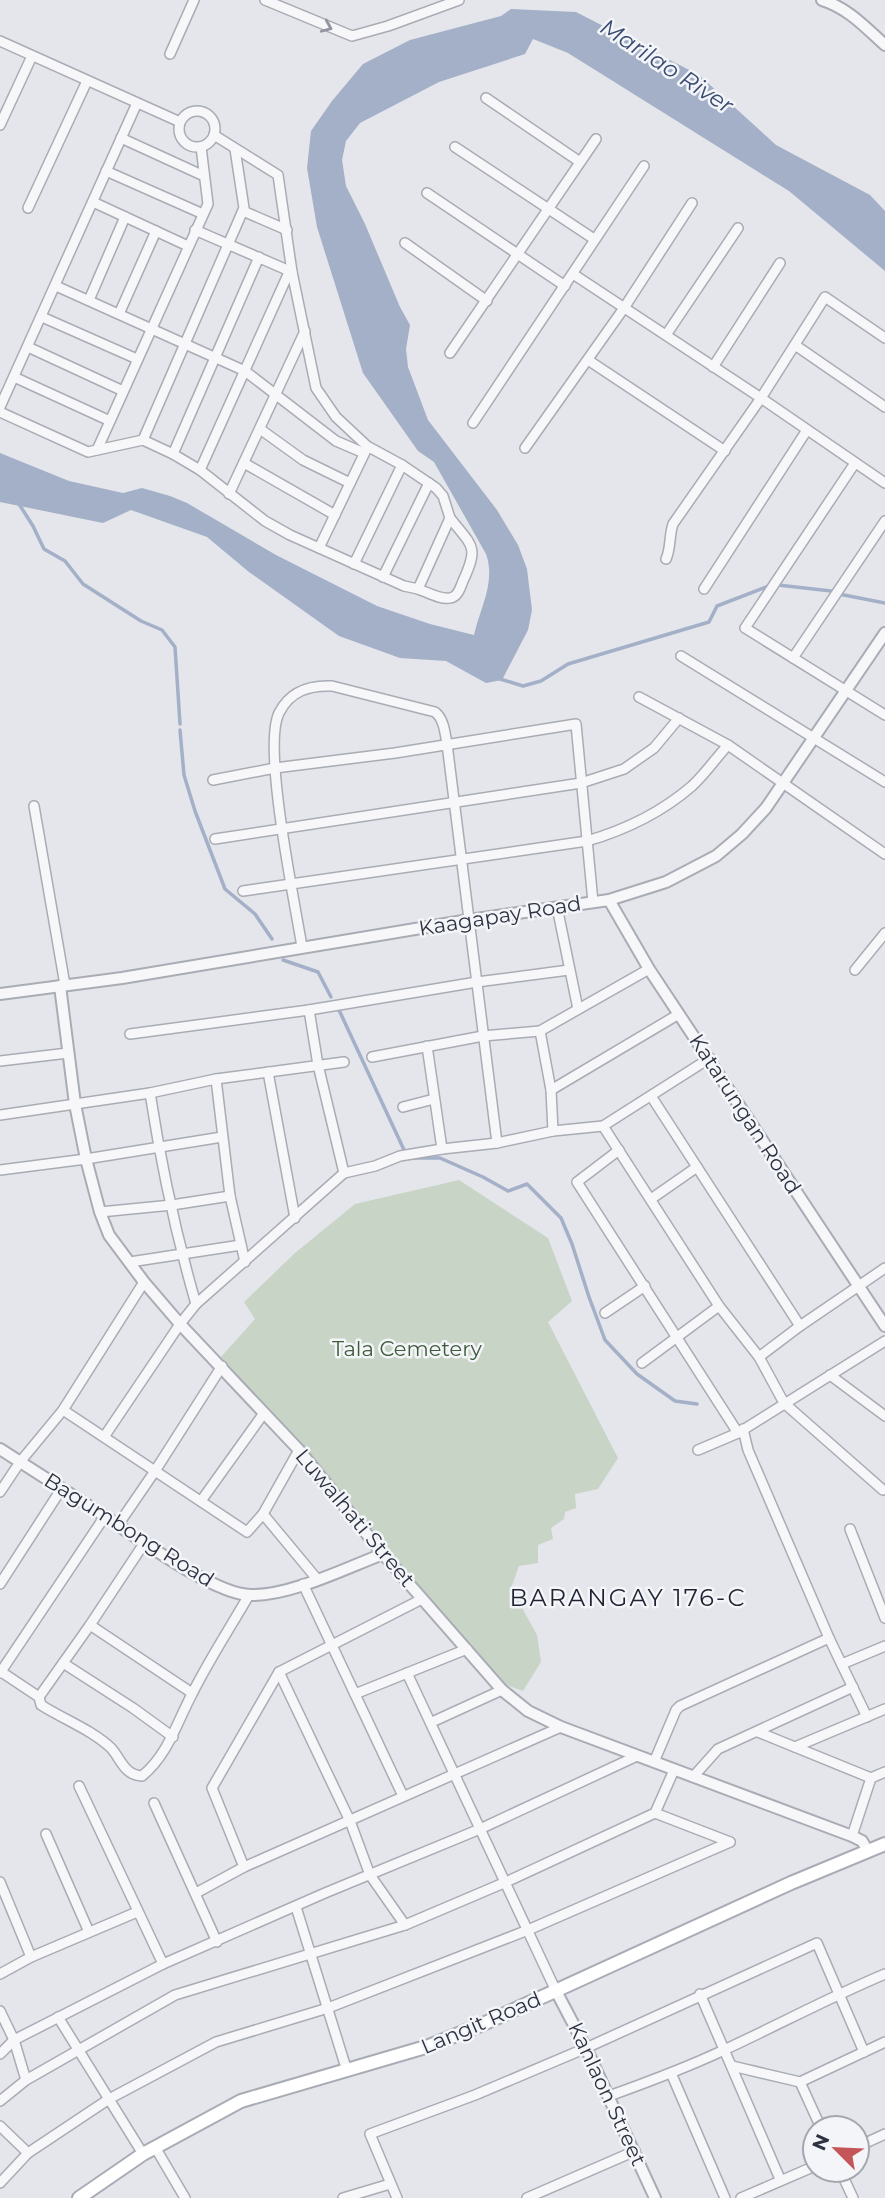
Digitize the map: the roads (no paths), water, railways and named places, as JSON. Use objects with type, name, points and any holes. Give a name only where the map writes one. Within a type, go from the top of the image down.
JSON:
[{"type":"main road","name":"Langit Road","points":[[79,2198],[149,2151],[241,2101],[429,2046],[483,2025],[885,1844]]},
{"type":"street","points":[[170,54],[194,0]]},
{"type":"street","points":[[265,0],[352,36],[459,0]]},
{"type":"street","points":[[822,0],[849,12],[885,45]]},
{"type":"street","points":[[0,41],[180,122]]},
{"type":"street","points":[[0,125],[32,56]]},
{"type":"street","points":[[28,208],[87,80]]},
{"type":"street","points":[[486,98],[580,162]]},
{"type":"street","points":[[0,407],[137,103]]},
{"type":"street","points":[[203,112],[214,124],[214,135],[206,145],[191,146],[183,141],[179,132],[180,122],[187,114],[203,112]]},
{"type":"street","points":[[214,135],[278,175],[291,271],[316,388],[336,417],[366,449]]},
{"type":"street","points":[[121,138],[204,176]]},
{"type":"street","points":[[450,353],[596,139]]},
{"type":"street","points":[[97,450],[208,204],[201,147]]},
{"type":"street","points":[[455,147],[594,239]]},
{"type":"street","points":[[143,440],[244,208],[235,149]]},
{"type":"street","points":[[473,423],[644,166]]},
{"type":"street","points":[[106,171],[203,214]]},
{"type":"street","points":[[427,193],[565,286]]},
{"type":"street","points":[[93,202],[188,246]]},
{"type":"street","points":[[525,448],[624,308],[692,203]]},
{"type":"street","points":[[243,211],[287,230]]},
{"type":"street","points":[[89,300],[125,217]]},
{"type":"street","points":[[666,335],[738,228]]},
{"type":"street","points":[[195,230],[291,271]]},
{"type":"street","points":[[119,314],[156,231]]},
{"type":"street","points":[[405,243],[487,301]]},
{"type":"street","points":[[173,454],[258,257]]},
{"type":"street","points":[[713,367],[780,263]]},
{"type":"street","points":[[200,470],[291,271]]},
{"type":"street","points":[[573,274],[885,483]]},
{"type":"street","points":[[0,412],[88,452],[143,440],[200,470],[273,526],[404,586],[441,597],[452,598],[457,595],[473,558],[470,542],[450,518],[443,496],[429,483],[402,465],[366,449],[336,441],[245,371],[56,286]]},
{"type":"street","points":[[666,558],[673,524],[761,398],[825,297],[885,338]]},
{"type":"street","points":[[42,317],[137,359]]},
{"type":"street","points":[[229,494],[305,331]]},
{"type":"street","points":[[795,345],[885,407]]},
{"type":"street","points":[[28,347],[123,391]]},
{"type":"street","points":[[588,360],[725,451]]},
{"type":"street","points":[[14,377],[110,421]]},
{"type":"street","points":[[260,429],[303,460],[350,483]]},
{"type":"street","points":[[704,589],[807,429]]},
{"type":"street","points":[[319,548],[366,449]]},
{"type":"street","points":[[244,463],[335,515]]},
{"type":"street","points":[[855,463],[745,628],[885,715]]},
{"type":"street","points":[[354,564],[402,465]]},
{"type":"street","points":[[383,577],[429,483]]},
{"type":"street","points":[[418,589],[450,518]]},
{"type":"street","points":[[793,658],[885,521]]},
{"type":"street","name":"Kaagapay Road","points":[[0,994],[122,978],[469,920],[609,900],[666,882],[716,856],[742,834],[766,808],[885,633]]},
{"type":"street","points":[[681,656],[885,782]]},
{"type":"street","points":[[302,947],[275,768],[274,727],[278,714],[291,696],[306,687],[332,686],[430,710],[440,716],[447,744],[497,1143]]},
{"type":"street","points":[[639,697],[728,745],[885,854]]},
{"type":"street","points":[[215,839],[581,783],[624,769],[654,748],[679,718]]},
{"type":"street","points":[[213,780],[275,768],[395,753],[576,723],[593,902]]},
{"type":"street","points":[[243,891],[587,841],[608,835],[649,816],[693,785],[728,745]]},
{"type":"street","points":[[34,806],[62,985]]},
{"type":"street","name":"Katarungan Road","points":[[609,900],[649,969],[885,1326]]},
{"type":"street","points":[[557,907],[578,1009]]},
{"type":"street","points":[[855,970],[885,933]]},
{"type":"street","points":[[372,1058],[483,1036],[540,1031],[649,969]]},
{"type":"street","points":[[130,1034],[569,970]]},
{"type":"street","name":"Luwalhati Street","points":[[62,985],[75,1104],[100,1212],[110,1235],[144,1282],[180,1324],[299,1450],[383,1554],[502,1690],[528,1711],[561,1727],[852,1836],[862,1841],[868,1850]]},
{"type":"street","points":[[309,1010],[318,1065],[344,1173]]},
{"type":"street","points":[[551,1090],[679,1014]]},
{"type":"street","points":[[540,1031],[551,1090],[552,1131]]},
{"type":"street","points":[[426,1046],[442,1149]]},
{"type":"street","points":[[0,1061],[68,1053]]},
{"type":"street","points":[[104,1437],[196,1304],[344,1173],[375,1166],[400,1156],[497,1143],[552,1131],[603,1126],[710,1058]]},
{"type":"street","points":[[0,1115],[150,1093],[216,1079],[344,1062]]},
{"type":"street","points":[[268,1072],[295,1218]]},
{"type":"street","points":[[216,1079],[230,1196],[245,1262]]},
{"type":"street","points":[[150,1093],[158,1147],[196,1304]]},
{"type":"street","points":[[651,1096],[800,1326]]},
{"type":"street","points":[[403,1107],[434,1099]]},
{"type":"street","points":[[603,1126],[719,1306],[760,1357],[785,1403],[883,1490]]},
{"type":"street","points":[[0,1170],[222,1137]]},
{"type":"street","points":[[619,1150],[578,1182],[740,1431],[829,1638],[867,1717]]},
{"type":"street","points":[[651,1199],[697,1167]]},
{"type":"street","points":[[100,1212],[230,1196]]},
{"type":"street","points":[[130,1262],[241,1245]]},
{"type":"street","points":[[760,1357],[885,1268]]},
{"type":"street","points":[[0,1492],[20,1462],[62,1410],[144,1282]]},
{"type":"street","points":[[605,1313],[645,1286]]},
{"type":"street","points":[[642,1363],[719,1306]]},
{"type":"street","points":[[698,1450],[740,1431],[885,1341]]},
{"type":"street","points":[[118,1525],[222,1366]]},
{"type":"street","points":[[830,1375],[885,1416]]},
{"type":"street","points":[[62,1410],[247,1532],[263,1514],[299,1450]]},
{"type":"street","points":[[201,1501],[264,1412]]},
{"type":"street","name":"Bagumbong Road","points":[[0,1448],[222,1589],[248,1595],[280,1592],[383,1554]]},
{"type":"street","points":[[0,1584],[62,1488]]},
{"type":"street","points":[[263,1514],[317,1579]]},
{"type":"street","points":[[105,1516],[0,1672],[38,1697],[41,1706],[103,1742],[113,1750],[121,1765],[135,1775],[142,1776],[155,1764],[173,1737],[192,1693],[248,1595]]},
{"type":"street","points":[[850,1529],[885,1618]]},
{"type":"street","points":[[38,1697],[145,1542]]},
{"type":"street","points":[[303,1584],[403,1796]]},
{"type":"street","points":[[244,1867],[212,1788],[279,1672],[422,1599]]},
{"type":"street","points":[[90,1625],[192,1693]]},
{"type":"street","points":[[654,1762],[680,1706],[829,1638]]},
{"type":"street","points":[[842,1664],[885,1646]]},
{"type":"street","points":[[355,1693],[467,1649]]},
{"type":"street","points":[[63,1663],[173,1737]]},
{"type":"street","points":[[279,1672],[350,1821],[370,1875],[405,1925]]},
{"type":"street","points":[[407,1673],[556,1991]]},
{"type":"street","points":[[693,1777],[718,1749],[853,1687]]},
{"type":"street","points":[[432,1722],[502,1690]]},
{"type":"street","points":[[795,1747],[885,1709]]},
{"type":"street","points":[[196,1893],[244,1867],[561,1727]]},
{"type":"street","points":[[758,1732],[871,1778],[885,1772]]},
{"type":"street","points":[[0,2054],[14,2040],[163,1964],[480,1829],[637,1756]]},
{"type":"street","points":[[0,2101],[26,2080],[175,1995],[405,1925],[655,1813],[674,1770]]},
{"type":"street","points":[[852,1836],[871,1778]]},
{"type":"street","points":[[79,1786],[163,1964]]},
{"type":"street","points":[[154,1803],[217,1941]]},
{"type":"street","points":[[0,2183],[28,2153],[109,2099],[216,2042],[328,2008],[528,1930],[730,1842],[655,1813]]},
{"type":"street","points":[[46,1834],[89,1933]]},
{"type":"street","points":[[0,1882],[31,1957]]},
{"type":"street","points":[[296,1907],[346,2071]]},
{"type":"street","points":[[0,1974],[31,1957],[137,1912]]},
{"type":"street","points":[[397,2198],[370,2134],[475,2095],[586,2048],[817,1943],[864,2052]]},
{"type":"street","points":[[609,2096],[724,2050],[885,1974]]},
{"type":"street","name":"Kanlaon Street","points":[[556,1991],[609,2096],[655,2198]]},
{"type":"street","points":[[700,1994],[780,2179]]},
{"type":"street","points":[[0,2011],[14,2040],[26,2080]]},
{"type":"street","points":[[58,2017],[109,2099],[185,2198]]},
{"type":"street","points":[[732,2066],[800,2082],[885,2042]]},
{"type":"street","points":[[671,2073],[725,2198]]},
{"type":"street","points":[[800,2082],[815,2114]]},
{"type":"street","points":[[0,2126],[28,2153]]},
{"type":"street","points":[[527,2198],[635,2151]]},
{"type":"street","points":[[741,2198],[801,2171]]},
{"type":"street","points":[[344,2198],[390,2184]]},
{"type":"water","name":"Marilao River","points":[[511,9],[576,12],[699,75],[776,145],[870,195],[885,211],[885,271],[789,191],[568,53],[533,39],[525,54],[439,82],[360,123],[346,141],[342,160],[346,186],[410,325],[406,349],[408,367],[428,420],[497,510],[518,545],[527,569],[532,610],[528,630],[502,680],[486,683],[446,661],[400,658],[339,636],[249,572],[207,537],[131,510],[103,523],[0,502],[0,453],[69,481],[123,493],[142,488],[187,503],[276,555],[377,606],[474,635],[488,585],[489,564],[486,554],[434,462],[418,451],[363,373],[317,227],[307,168],[311,131],[363,64],[410,40],[501,16]]},
{"type":"waterway","points":[[19,504],[44,549],[65,561],[83,584],[141,621],[162,630],[175,647],[180,724]]},
{"type":"waterway","points":[[778,585],[831,591]]},
{"type":"waterway","points":[[500,679],[523,686],[541,681],[568,664],[709,622],[717,606],[769,586]]},
{"type":"waterway","points":[[839,594],[885,603]]},
{"type":"waterway","points":[[180,730],[184,775],[225,889],[255,914],[272,939]]},
{"type":"waterway","points":[[283,960],[318,972],[331,997]]},
{"type":"waterway","points":[[339,1010],[405,1152]]},
{"type":"waterway","points":[[409,1158],[440,1158],[508,1191],[527,1184],[561,1218],[605,1340],[637,1374],[675,1401],[697,1404]]},
{"type":"district","name":"BARANGAY 176-C","points":[[628,1598]]},
{"type":"park label","name":"Tala Cemetery","points":[[407,1349]]}]
